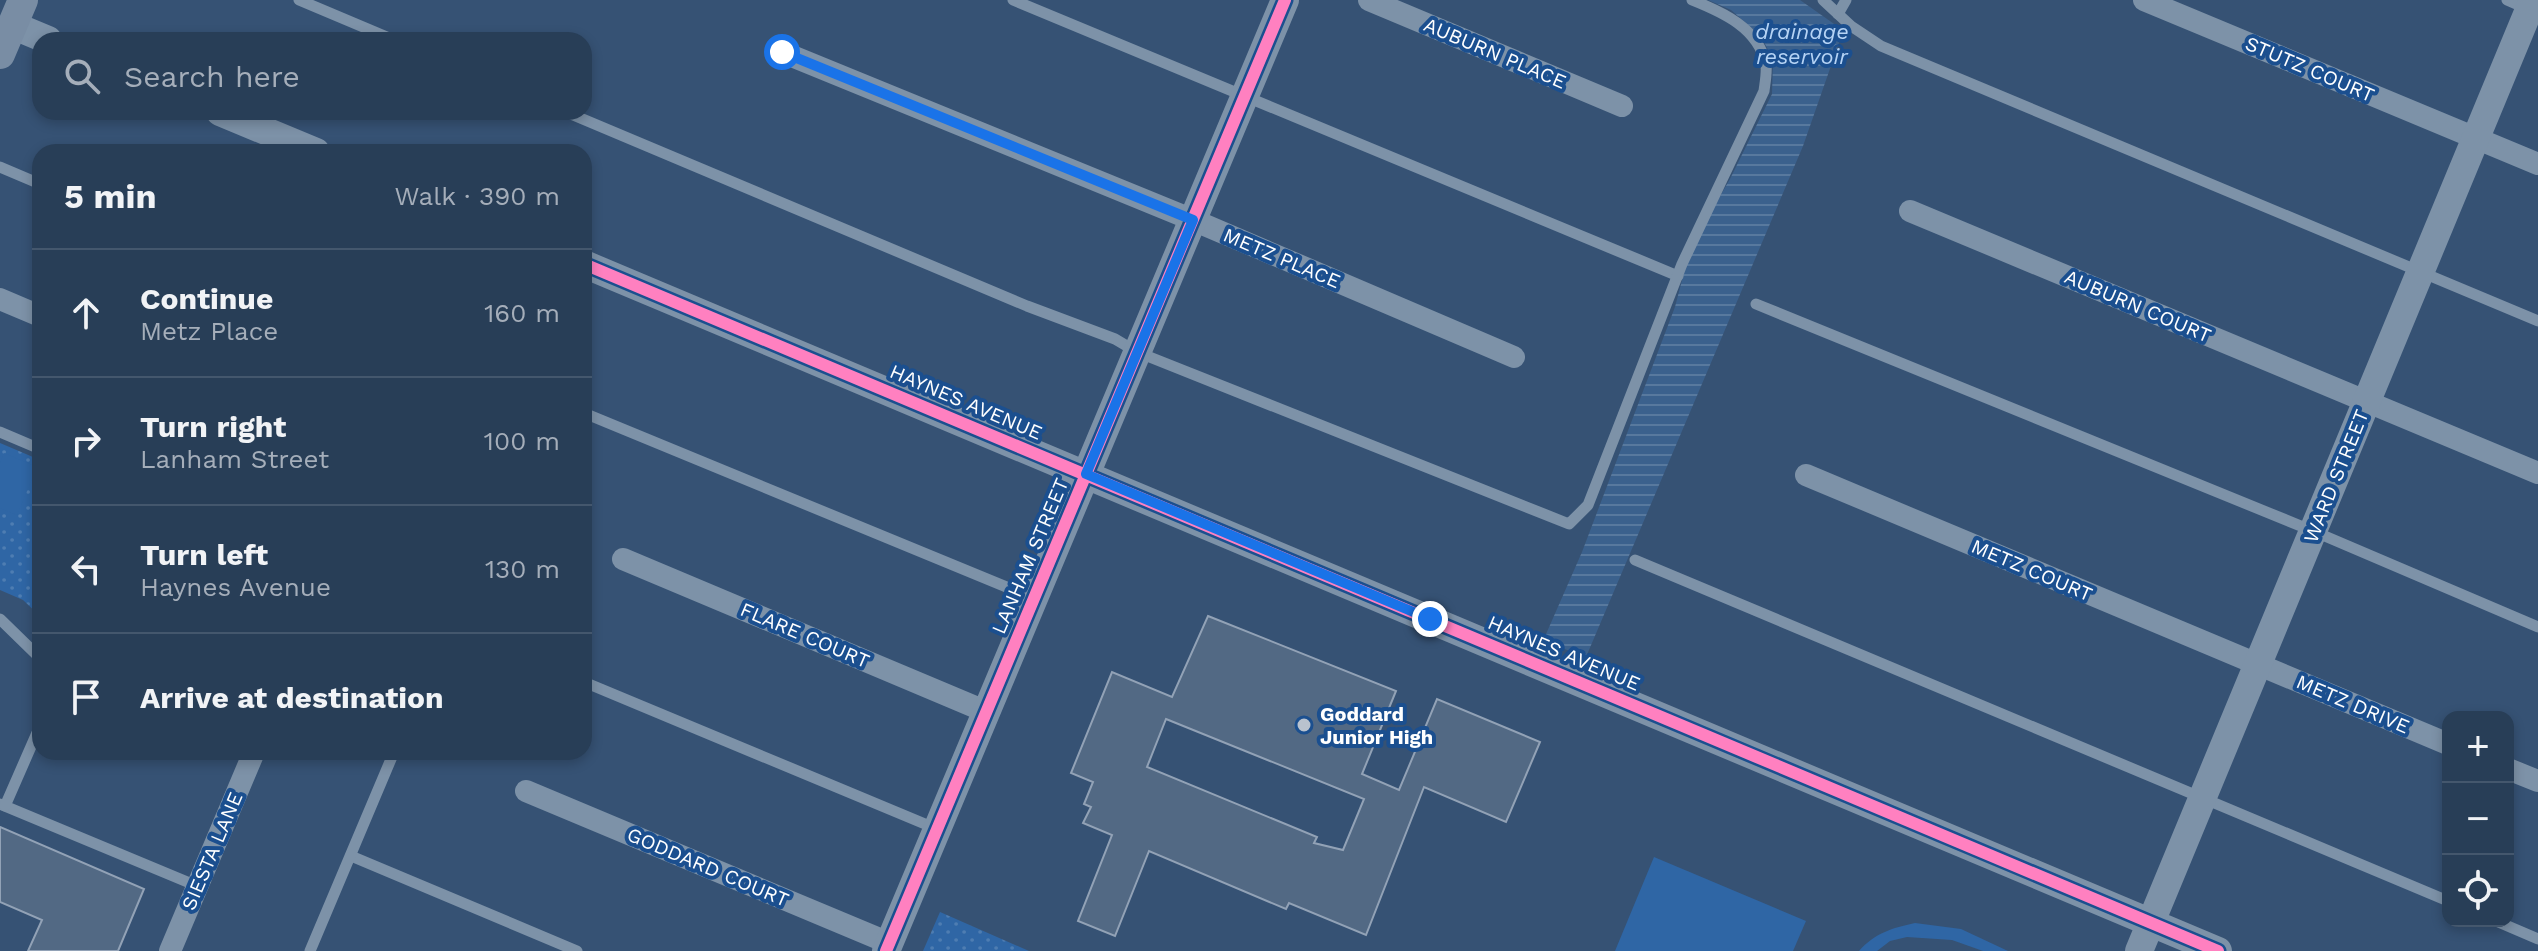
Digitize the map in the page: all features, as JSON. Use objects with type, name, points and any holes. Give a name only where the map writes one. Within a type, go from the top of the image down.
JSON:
[{"type":"main road","points":[[0,54],[18,12]]},
{"type":"street","name":"LANHAM STREET","points":[[888,947],[1285,0]]},
{"type":"street","name":"AUBURN PLACE","points":[[1369,0],[1622,106]]},
{"type":"street","name":"STUTZ COURT","points":[[2144,0],[2538,164]]},
{"type":"street","name":"WARD STREET","points":[[2139,951],[2476,138],[2527,6]]},
{"type":"street","points":[[18,12],[39,32]]},
{"type":"street","name":"METZ PLACE","points":[[782,52],[1193,220],[1514,357]]},
{"type":"street","points":[[239,120],[297,144]]},
{"type":"street","name":"AUBURN COURT","points":[[1910,211],[2538,473]]},
{"type":"street","name":"HAYNES AVENUE","points":[[592,267],[2218,951]]},
{"type":"street","points":[[0,299],[32,313]]},
{"type":"street","name":"METZ COURT","points":[[1806,475],[2258,664]]},
{"type":"street","name":"FLARE COURT","points":[[623,559],[987,712]]},
{"type":"street","name":"METZ DRIVE","points":[[2258,664],[2442,741]]},
{"type":"street","name":"SIESTA LANE","points":[[170,951],[248,760]]},
{"type":"street","points":[[2514,771],[2538,781]]},
{"type":"street","name":"GODDARD COURT","points":[[526,791],[888,947]]},
{"type":"lane","points":[[299,0],[375,32]]},
{"type":"lane","points":[[1013,0],[1678,276]]},
{"type":"lane","points":[[585,120],[1027,306],[1115,339],[1137,352],[1569,524],[1588,505],[1678,276],[1764,91],[1766,66],[1756,43],[1742,26],[1723,13],[1692,0]]},
{"type":"lane","points":[[1823,0],[1851,26],[1881,46],[2538,321]]},
{"type":"lane","points":[[1838,14],[1846,0]]},
{"type":"lane","points":[[0,167],[32,181]]},
{"type":"lane","points":[[1756,304],[2313,531],[2538,627]]},
{"type":"lane","points":[[592,416],[1034,599]]},
{"type":"lane","points":[[0,432],[32,446]]},
{"type":"lane","points":[[1635,560],[2442,899]]},
{"type":"lane","points":[[0,619],[32,650]]},
{"type":"lane","points":[[592,685],[937,829]]},
{"type":"lane","points":[[32,743],[2,805],[197,886]]},
{"type":"lane","points":[[310,951],[391,760]]},
{"type":"lane","points":[[351,856],[577,951]]},
{"type":"lane","points":[[2510,927],[2538,939]]},
{"type":"shaded area","points":[[0,443],[32,457],[32,608],[23,600],[0,590]]},
{"type":"shaded area","points":[[4,453],[32,465],[32,479],[17,515],[0,508],[0,463]]},
{"type":"shaded area","points":[[1654,857],[1806,921],[1793,951],[1615,951]]},
{"type":"shaded area","points":[[940,912],[1029,951],[923,951]]},
{"type":"shaded area","points":[[1915,923],[1961,929],[2008,951],[1983,951],[1952,940],[1907,937],[1890,941],[1877,951],[1859,951],[1884,932]]},
{"type":"water","name":"drainage reservoir","points":[[1708,0],[1800,0],[1837,26],[1841,37],[1803,146],[1586,657],[1543,641],[1582,552],[1675,307],[1691,246],[1730,179],[1772,94],[1773,60],[1761,36],[1731,10]]},
{"type":"building","points":[[1208,616],[1396,691],[1362,774],[1399,790],[1437,699],[1540,742],[1506,822],[1424,787],[1366,935],[1289,903],[1286,909],[1149,851],[1115,936],[1078,921],[1112,835],[1083,823],[1091,807],[1084,804],[1093,782],[1071,773],[1112,672],[1172,697]],"holes":[[[1166,719],[1364,799],[1343,850],[1314,843],[1317,837],[1147,767]]]},
{"type":"building","points":[[0,827],[144,889],[118,951],[28,951],[42,920],[0,902]]},
{"type":"cycle path","points":[[886,951],[1285,0]]},
{"type":"cycle path","points":[[592,267],[2218,951]]},
{"type":"place","name":"Goddard Junior High","points":[[1304,725]]},
{"type":"route","points":[[782,52],[1193,220],[1086,474],[1430,619]]}]
